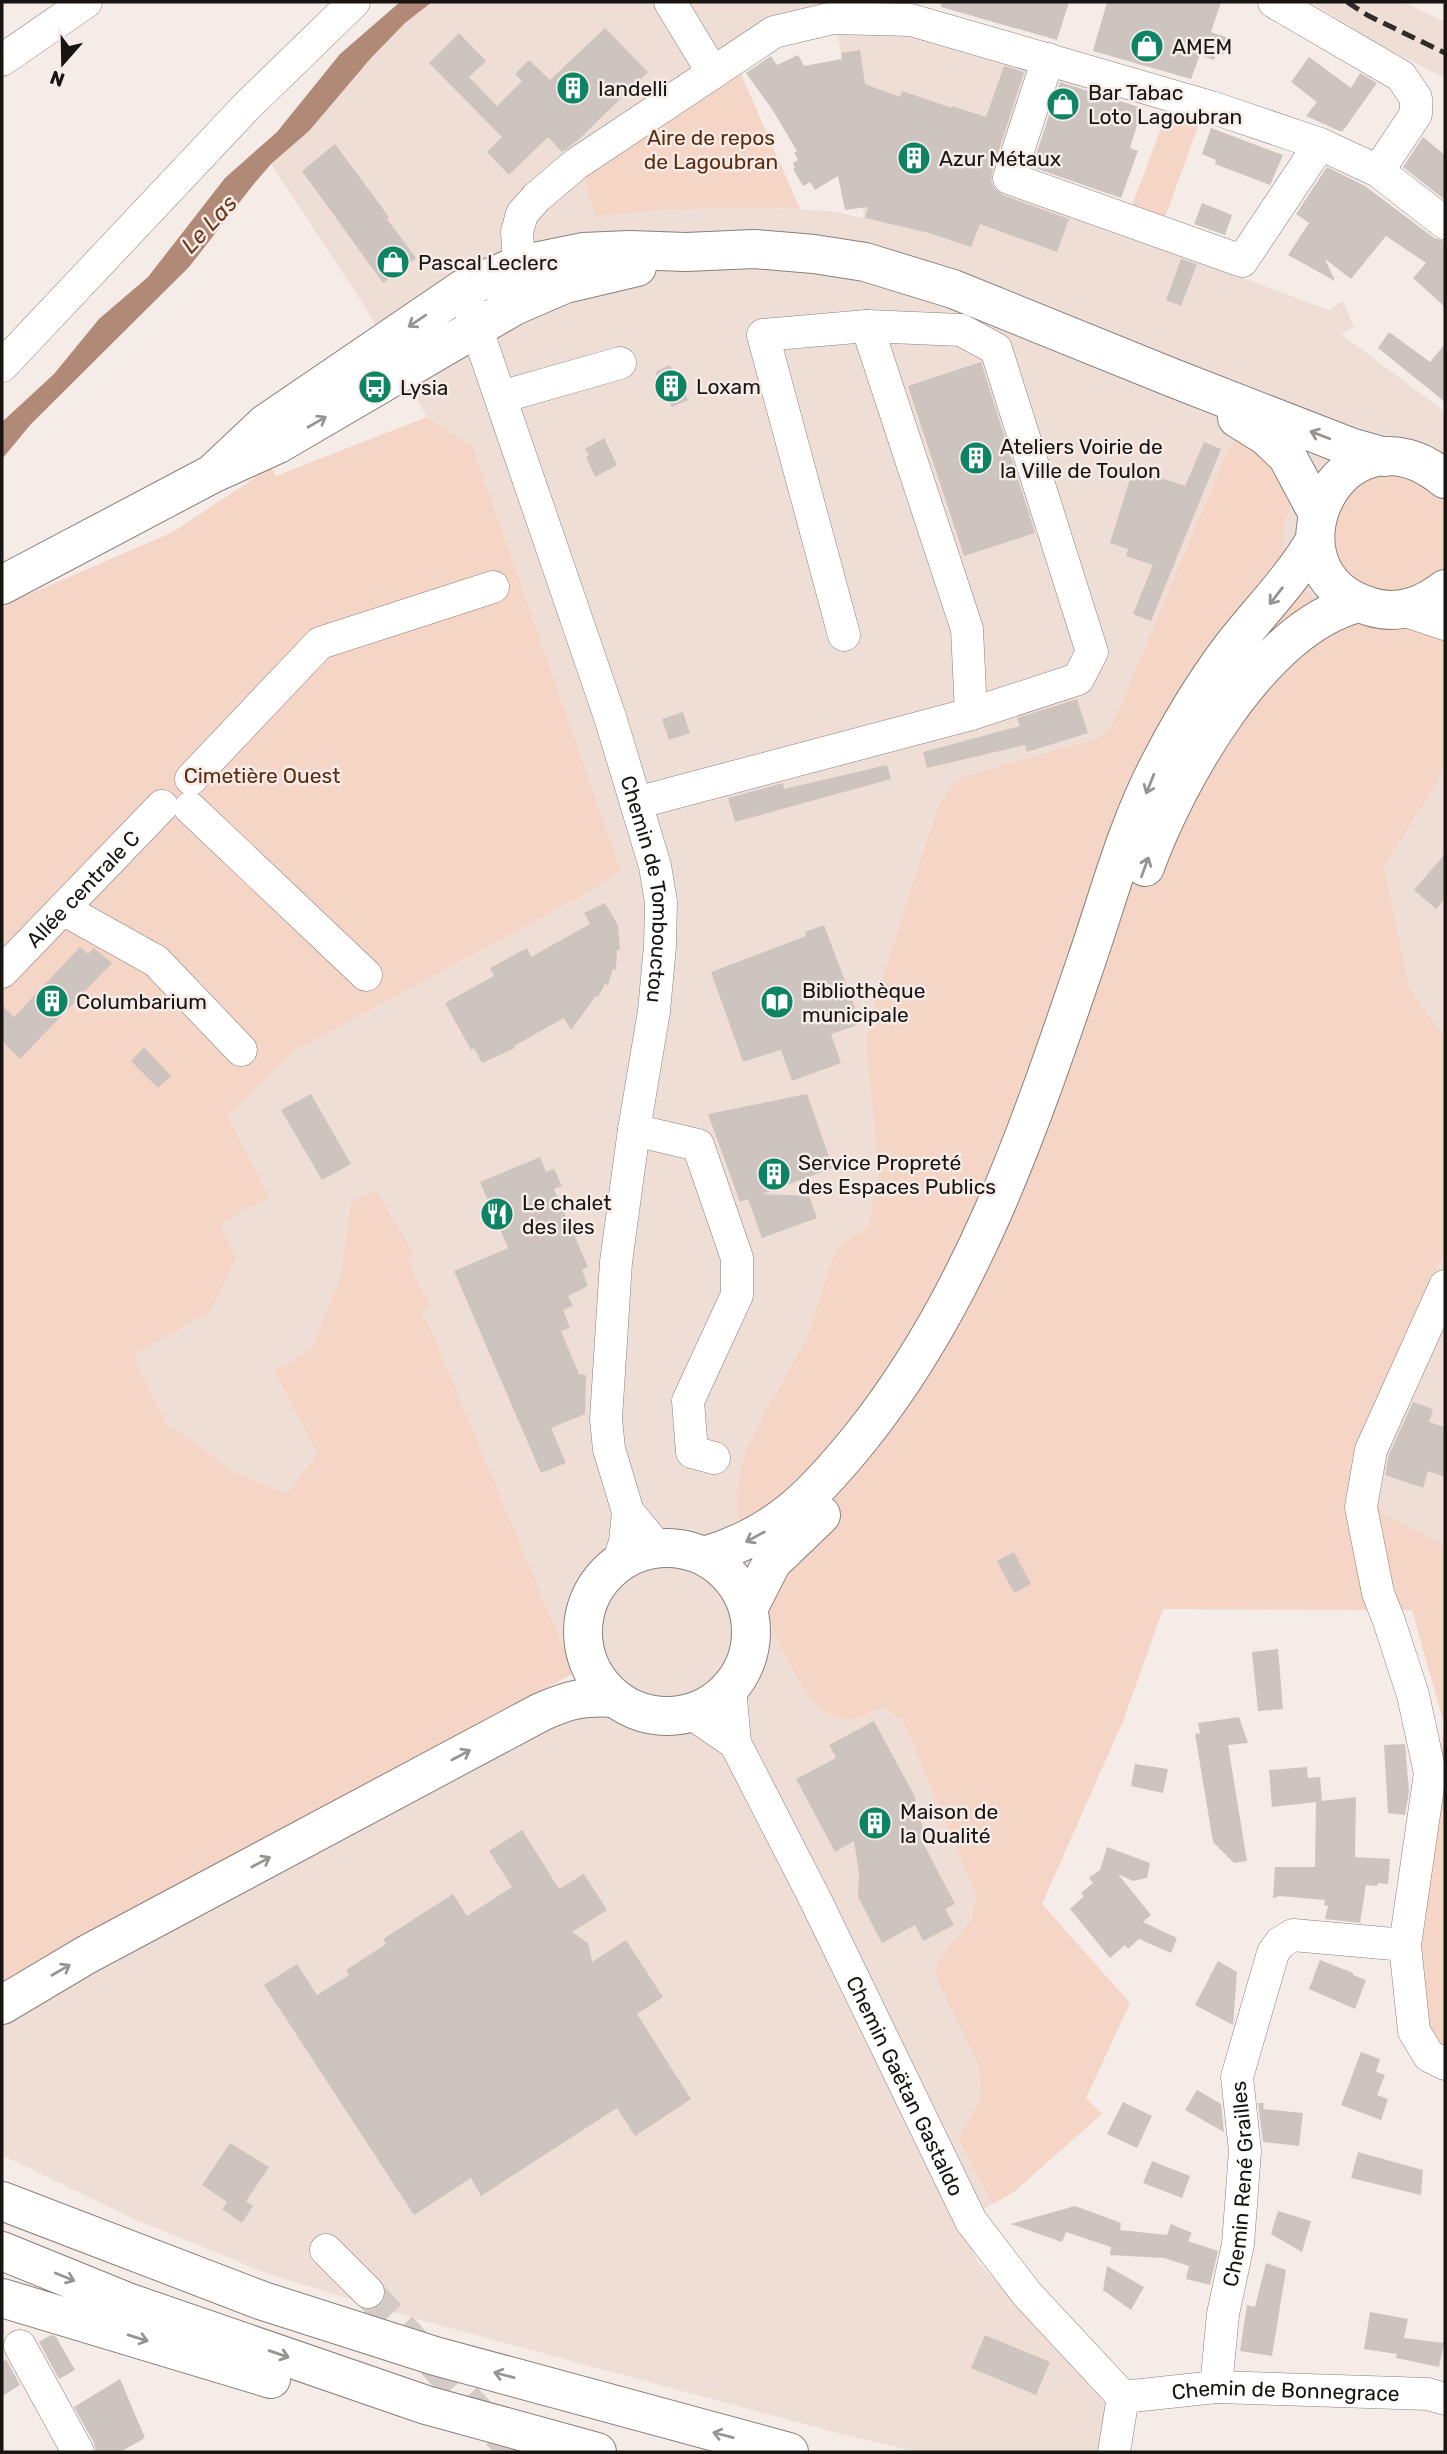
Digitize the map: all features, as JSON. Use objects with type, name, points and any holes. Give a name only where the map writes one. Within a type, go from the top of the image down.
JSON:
[{"type":"main road","points":[[212,474],[265,424],[463,289],[532,279],[583,252],[754,249],[865,262],[953,289],[1350,447],[1385,457],[1408,458],[1430,467],[1445,479]]},
{"type":"main road","points":[[2,585],[212,474],[278,444],[514,306],[532,279]]},
{"type":"main road","points":[[1173,378],[1266,436],[1287,456],[1316,526],[1319,560],[1328,577],[1342,592],[1359,603],[1380,610],[1403,610],[1418,606],[1445,589]]},
{"type":"main road","points":[[704,1556],[752,1539],[783,1520],[812,1493],[884,1408],[952,1298],[987,1229],[1064,1027],[1129,838],[1158,767],[1189,712],[1229,651],[1302,562],[1324,495],[1336,480],[1350,469],[1366,461],[1385,457]]},
{"type":"main road","points":[[748,1609],[772,1562],[854,1484],[897,1427],[938,1369],[973,1308],[1008,1239],[1043,1153],[1152,847],[1182,784],[1212,734],[1258,674],[1295,637],[1320,618],[1341,607],[1359,603]]},
{"type":"main road","points":[[658,1548],[682,1549],[704,1556],[724,1570],[739,1588],[748,1609],[751,1630],[749,1651],[742,1671],[730,1688],[712,1703],[691,1713],[651,1715],[631,1709],[614,1698],[600,1684],[590,1667],[582,1629],[585,1609],[593,1591],[618,1563],[637,1553],[658,1548]]},
{"type":"main road","points":[[2,2005],[86,1955],[541,1712],[569,1700],[588,1696],[614,1698]]},
{"type":"main road","points":[[2,2175],[263,2301]]},
{"type":"main road","points":[[2,2201],[263,2301],[435,2356],[789,2452]]},
{"type":"main road","points":[[2,2251],[130,2304],[426,2405],[597,2452]]},
{"type":"main road","points":[[2,2298],[470,2441],[538,2452]]},
{"type":"street","points":[[2,60],[86,2]]},
{"type":"street","points":[[2,366],[247,106],[354,2]]},
{"type":"street","points":[[670,2],[713,73]]},
{"type":"street","points":[[1274,2],[1401,76],[1416,98],[1416,114],[1378,172]]},
{"type":"street","points":[[532,279],[517,233],[522,214],[537,197],[576,164],[774,32],[863,10],[911,20],[1166,92],[1320,144],[1378,172],[1445,223]]},
{"type":"street","points":[[1048,59],[1009,178],[1242,261],[1320,144]]},
{"type":"street","name":"Chemin de Tombouctou","points":[[463,289],[610,717],[655,866],[661,902],[654,1011],[634,1130],[617,1262],[606,1419],[609,1449],[628,1512],[625,1542],[618,1563]]},
{"type":"street","points":[[867,326],[967,629],[971,714]]},
{"type":"street","points":[[636,803],[971,714],[1078,679],[1092,652],[996,349],[961,330],[867,326],[763,335],[844,635]]},
{"type":"street","points":[[501,397],[620,363]]},
{"type":"street","name":"Allée centrale C","points":[[2,972],[63,909],[181,798],[320,643],[493,587]]},
{"type":"street","points":[[1403,610],[1445,624]]},
{"type":"street","points":[[181,798],[366,975]]},
{"type":"street","points":[[63,909],[156,961],[242,1050]]},
{"type":"street","points":[[634,1130],[698,1145],[737,1258],[737,1295],[688,1401],[692,1452],[714,1458]]},
{"type":"street","points":[[1445,1286],[1371,1450],[1361,1507],[1378,1593],[1413,1695],[1430,1773],[1405,1945],[1414,2031],[1429,2056],[1445,2064]]},
{"type":"street","name":"Chemin de Tombouctou","points":[[628,1512],[658,1548]]},
{"type":"street","name":"Chemin Gaëtan Gastaldo","points":[[730,1688],[735,1743],[816,1901],[971,2221],[1027,2294],[1123,2396]]},
{"type":"street","name":"Chemin Gaëtan Gastaldo","points":[[691,1713],[735,1743]]},
{"type":"street","name":"Chemin René Grailles","points":[[1216,2387],[1223,2314],[1238,2244],[1245,2151],[1237,2077],[1273,1952],[1280,1943],[1293,1935],[1405,1945]]},
{"type":"street","points":[[326,2250],[368,2292]]},
{"type":"street","points":[[20,2346],[78,2452]]},
{"type":"street","name":"Chemin de Bonnegrace","points":[[1123,2396],[1216,2387],[1429,2394],[1445,2399]]},
{"type":"street","points":[[1114,2452],[1123,2396]]},
{"type":"shaded area","points":[[432,2],[890,2],[891,35],[925,37],[1034,68],[993,186],[1329,310],[1343,301],[1354,327],[1341,334],[1445,412],[1445,630],[1424,621],[1378,629],[1349,622],[1314,599],[1286,563],[1283,530],[1293,494],[1243,434],[1231,443],[1111,727],[1096,739],[951,787],[937,806],[869,1020],[866,1043],[879,1170],[868,1227],[841,1244],[832,1260],[806,1341],[769,1404],[744,1455],[739,1529],[778,1644],[810,1699],[831,1716],[852,1720],[882,1708],[902,1719],[976,1896],[971,1921],[941,1956],[935,1973],[979,2065],[981,2097],[959,2139],[993,2204],[959,2223],[979,2264],[1029,2315],[1114,2389],[1101,2452],[918,2452],[841,2434],[424,2321],[271,2275],[134,2219],[2,2155],[2,2018],[577,1709],[600,1710],[574,1673],[433,1334],[420,1312],[422,1288],[407,1261],[351,1202],[341,1274],[312,1348],[274,1372],[318,1454],[286,1494],[232,1471],[167,1425],[134,1355],[210,1312],[220,1224],[268,1196],[227,1117],[294,1051],[582,896],[621,871],[473,447],[427,417],[365,307],[271,164],[309,131],[371,58],[405,23]],"holes":[[[838,34],[864,218],[830,211],[743,207],[653,209],[595,215],[737,65],[793,40]]]},
{"type":"shaded area","points":[[1311,2],[1403,2],[1445,22],[1445,78],[1374,42]]},
{"type":"shaded area","points":[[1445,765],[1445,1037],[1410,990],[1384,866],[1437,783]]},
{"type":"shaded area","points":[[1445,1250],[1445,1545],[1382,1513],[1355,1453]]},
{"type":"green space","name":"Aire de repos de Lagoubran","points":[[737,65],[800,209],[697,208],[595,216],[583,173]]},
{"type":"green space","points":[[1168,110],[1200,121],[1164,220],[1131,208]]},
{"type":"green space","name":"Cimetière Ouest","points":[[427,417],[473,447],[621,871],[582,896],[294,1051],[227,1117],[269,1196],[220,1224],[236,1257],[210,1312],[134,1355],[167,1425],[232,1471],[286,1494],[318,1454],[274,1372],[312,1348],[341,1274],[351,1202],[376,1190],[414,1255],[408,1262],[430,1306],[420,1312],[433,1334],[574,1673],[2,1983],[2,608],[173,532],[271,467],[276,476]]},
{"type":"green space","points":[[1244,434],[1254,441],[1293,494],[1283,530],[1286,563],[1314,599],[1349,622],[1378,629],[1424,621],[1445,630],[1445,765],[1437,783],[1384,866],[1410,990],[1445,1037],[1445,1250],[1355,1453],[1382,1513],[1445,1545],[1445,2049],[1433,2043],[1422,2011],[1418,1939],[1444,1724],[1412,1610],[1163,1609],[1123,1721],[1042,1904],[1130,2003],[1086,2098],[1102,2114],[1015,2191],[993,2204],[958,2139],[981,2097],[979,2065],[934,1973],[941,1956],[971,1921],[976,1896],[902,1719],[882,1708],[852,1720],[831,1716],[810,1699],[778,1644],[739,1529],[737,1492],[744,1455],[769,1404],[806,1341],[832,1260],[841,1244],[868,1227],[879,1170],[866,1043],[869,1020],[937,807],[951,787],[963,777],[1096,739],[1111,727],[1231,443]]},
{"type":"green space","points":[[1387,472],[1427,484],[1441,498],[1445,507],[1445,560],[1440,570],[1426,584],[1389,595],[1352,581],[1330,546],[1336,505],[1349,488]]},
{"type":"water","name":"Le Las","points":[[400,2],[432,2],[405,23],[371,58],[309,131],[271,164],[189,267],[31,424],[2,459],[2,422],[54,374],[99,319],[148,277],[225,178],[277,132],[340,54]]},
{"type":"building","points":[[941,2],[1069,2],[1057,40],[941,7]]},
{"type":"building","points":[[1107,2],[1221,2],[1211,32],[1229,38],[1223,55],[1216,53],[1214,60],[1200,55],[1191,79],[1093,51]]},
{"type":"building","name":"Iandelli","points":[[605,28],[648,72],[577,141],[562,152],[548,137],[509,175],[487,152],[502,137],[429,63],[459,33],[486,61],[469,77],[497,106],[522,81],[515,74],[529,60],[550,80]]},
{"type":"building","points":[[860,50],[865,84],[900,97],[902,91],[986,117],[1004,66],[1024,72],[991,181],[995,189],[1003,195],[1069,219],[1057,252],[980,224],[971,247],[929,233],[865,218],[868,207],[845,210],[838,176],[815,190],[810,182],[803,186],[793,169],[793,163],[798,160],[794,153],[797,151],[746,73],[771,56],[777,65],[798,55],[804,66],[842,59],[841,53]]},
{"type":"building","points":[[1309,57],[1351,88],[1360,73],[1377,83],[1342,132],[1306,116],[1317,102],[1291,82]]},
{"type":"building","points":[[1060,82],[1142,108],[1130,148],[1138,151],[1121,198],[1032,167]]},
{"type":"building","points":[[1211,128],[1283,155],[1270,185],[1215,164],[1216,160],[1202,154]]},
{"type":"building","points":[[1423,137],[1445,155],[1445,200],[1403,167]]},
{"type":"building","points":[[335,144],[416,258],[383,283],[302,171]]},
{"type":"building","points":[[1327,167],[1365,186],[1434,238],[1445,241],[1445,307],[1413,278],[1426,263],[1386,236],[1351,279],[1325,259],[1335,281],[1288,255],[1309,223],[1296,214]]},
{"type":"building","points":[[1202,203],[1232,215],[1225,235],[1194,224]]},
{"type":"building","points":[[1181,259],[1197,264],[1181,306],[1166,300]]},
{"type":"building","points":[[1389,332],[1430,362],[1445,344],[1445,402],[1378,348]]},
{"type":"building","name":"Ateliers Voirie de la Ville de Toulon","points":[[981,362],[1035,533],[964,556],[908,386]]},
{"type":"building","name":"Loxam","points":[[670,365],[688,400],[672,407],[655,372]]},
{"type":"building","points":[[604,438],[617,465],[595,477],[585,449]]},
{"type":"building","points":[[1204,442],[1221,449],[1151,621],[1133,614],[1153,565],[1126,556],[1128,549],[1110,543],[1133,469],[1185,486]]},
{"type":"building","points":[[1077,699],[1088,733],[1027,752],[1025,745],[927,768],[923,752],[1020,726],[1017,718]]},
{"type":"building","points":[[683,712],[690,733],[669,740],[662,719]]},
{"type":"building","points":[[887,765],[891,779],[735,822],[728,798],[783,783],[784,789]]},
{"type":"building","points":[[1445,854],[1445,899],[1436,909],[1414,890]]},
{"type":"building","points":[[605,903],[618,925],[620,950],[617,950],[616,970],[613,969],[608,985],[605,984],[571,1030],[564,1018],[514,1046],[515,1048],[482,1063],[474,1048],[471,1050],[445,1003],[494,976],[490,968],[527,948],[531,957],[590,924],[584,913]]},
{"type":"building","name":"Bibliothèque municipale","points":[[824,925],[861,1024],[831,1034],[841,1063],[792,1081],[781,1050],[743,1062],[711,972],[806,936],[805,932]]},
{"type":"building","name":"Columbarium","points":[[80,947],[88,954],[94,948],[112,963],[20,1059],[2,1041],[2,1005],[14,1017]]},
{"type":"building","points":[[144,1047],[171,1076],[158,1088],[131,1061]]},
{"type":"building","points":[[311,1094],[351,1164],[322,1180],[281,1110]]},
{"type":"building","name":"Service Propreté des Espaces Publics","points":[[807,1094],[833,1168],[762,1194],[809,1196],[817,1218],[762,1238],[748,1199],[740,1202],[708,1114]]},
{"type":"building","points":[[540,1157],[546,1172],[554,1169],[562,1186],[554,1189],[588,1267],[582,1270],[588,1286],[568,1296],[573,1306],[563,1310],[570,1328],[561,1331],[579,1374],[586,1375],[585,1414],[551,1428],[566,1463],[541,1473],[454,1271],[508,1248],[480,1182]]},
{"type":"building","points":[[1413,1402],[1433,1409],[1429,1422],[1445,1427],[1445,1477],[1428,1471],[1423,1488],[1385,1475],[1389,1455]]},
{"type":"building","points":[[1014,1552],[1031,1584],[1014,1593],[997,1561]]},
{"type":"building","points":[[1278,1649],[1283,1709],[1258,1711],[1252,1652]]},
{"type":"building","points":[[1239,1717],[1248,1743],[1228,1745],[1247,1861],[1234,1863],[1213,1842],[1195,1734],[1200,1733],[1198,1723]]},
{"type":"building","name":"Maison de la Qualité","points":[[874,1721],[914,1795],[922,1825],[923,1843],[955,1904],[945,1909],[954,1925],[923,1941],[915,1925],[882,1943],[858,1897],[859,1874],[854,1841],[835,1852],[796,1779],[836,1758],[829,1745]]},
{"type":"building","points":[[1405,1744],[1409,1791],[1405,1815],[1388,1813],[1384,1745]]},
{"type":"building","points":[[1135,1764],[1168,1769],[1163,1793],[1131,1786]]},
{"type":"building","points":[[1307,1767],[1308,1778],[1320,1777],[1322,1801],[1356,1797],[1355,1857],[1390,1859],[1388,1884],[1366,1885],[1360,1923],[1325,1919],[1328,1906],[1324,1905],[1325,1900],[1279,1896],[1273,1898],[1275,1867],[1315,1867],[1316,1802],[1272,1807],[1269,1770]]},
{"type":"building","points":[[522,1830],[559,1889],[584,1874],[607,1910],[572,1932],[588,1943],[592,1962],[626,1940],[663,1997],[637,2014],[691,2099],[635,2136],[617,2108],[481,2196],[471,2178],[414,2215],[264,1985],[297,1964],[317,1995],[349,1975],[346,1970],[386,1944],[383,1939],[453,1894],[467,1916],[512,1887],[489,1851]]},
{"type":"building","points":[[1107,1847],[1150,1863],[1147,1878],[1133,1881],[1118,1874],[1151,1915],[1143,1922],[1177,1938],[1171,1953],[1139,1939],[1128,1949],[1125,1945],[1110,1958],[1070,1909],[1084,1896],[1081,1893],[1093,1883],[1089,1878],[1100,1870]]},
{"type":"building","points":[[1320,1960],[1366,1980],[1355,2009],[1309,1989]]},
{"type":"building","points":[[1218,1961],[1237,1972],[1233,2025],[1195,2005]]},
{"type":"building","points":[[1361,2052],[1380,2059],[1376,2072],[1385,2075],[1377,2095],[1388,2099],[1381,2120],[1341,2105]]},
{"type":"building","points":[[1197,2090],[1221,2104],[1224,2132],[1185,2110]]},
{"type":"building","points":[[1123,2102],[1152,2116],[1137,2148],[1107,2134]]},
{"type":"building","points":[[1258,2103],[1264,2103],[1263,2109],[1303,2113],[1299,2146],[1263,2142]]},
{"type":"building","points":[[230,2143],[269,2167],[246,2201],[253,2206],[242,2223],[222,2209],[227,2202],[202,2185]]},
{"type":"building","points":[[1358,2152],[1423,2170],[1421,2195],[1351,2178]]},
{"type":"building","points":[[1152,2161],[1190,2176],[1182,2198],[1143,2183]]},
{"type":"building","points":[[1075,2206],[1121,2223],[1120,2230],[1167,2235],[1171,2224],[1192,2233],[1188,2241],[1218,2251],[1210,2285],[1186,2279],[1189,2266],[1164,2258],[1110,2255],[1111,2247],[1066,2232],[1062,2242],[1011,2224]]},
{"type":"building","points":[[1278,2211],[1311,2221],[1302,2252],[1271,2234]]},
{"type":"building","points":[[1266,2263],[1286,2270],[1272,2356],[1240,2351],[1247,2305],[1255,2307]]},
{"type":"building","points":[[1107,2266],[1144,2287],[1131,2310],[1103,2290]]},
{"type":"building","points":[[1370,2312],[1408,2319],[1404,2338],[1444,2343],[1439,2367],[1396,2358],[1397,2354],[1364,2349]]},
{"type":"building","points":[[51,2335],[56,2337],[75,2370],[59,2379],[39,2342]]},
{"type":"building","points":[[985,2335],[1050,2362],[1036,2395],[971,2368]]},
{"type":"building","points":[[6,2359],[20,2385],[2,2396],[2,2362]]},
{"type":"building","points":[[120,2379],[145,2438],[120,2452],[96,2452],[94,2443],[74,2407]]},
{"type":"tunnel","points":[[368,2292],[515,2452]]},
{"type":"railway","points":[[1347,2],[1367,15],[1445,53]]},
{"type":"place","name":"AMEM","points":[[1147,46]]},
{"type":"place","name":"Iandelli","points":[[573,88]]},
{"type":"place","name":"Bar Tabac Loto Lagoubran","points":[[1063,104]]},
{"type":"place","name":"Azur Métaux","points":[[914,158]]},
{"type":"place","name":"Pascal Leclerc","points":[[393,262]]},
{"type":"place","name":"Loxam","points":[[671,386]]},
{"type":"place","name":"Lysia","points":[[375,387]]},
{"type":"place","name":"Ateliers Voirie de la Ville de Toulon","points":[[976,458]]},
{"type":"place","name":"Columbarium","points":[[52,1001]]},
{"type":"place","name":"Bibliothèque municipale","points":[[777,1002]]},
{"type":"place","name":"Service Propreté des Espaces Publics","points":[[774,1174]]},
{"type":"place","name":"Le chalet des iles","points":[[497,1214]]},
{"type":"place","name":"Maison de la Qualité","points":[[875,1823]]}]
